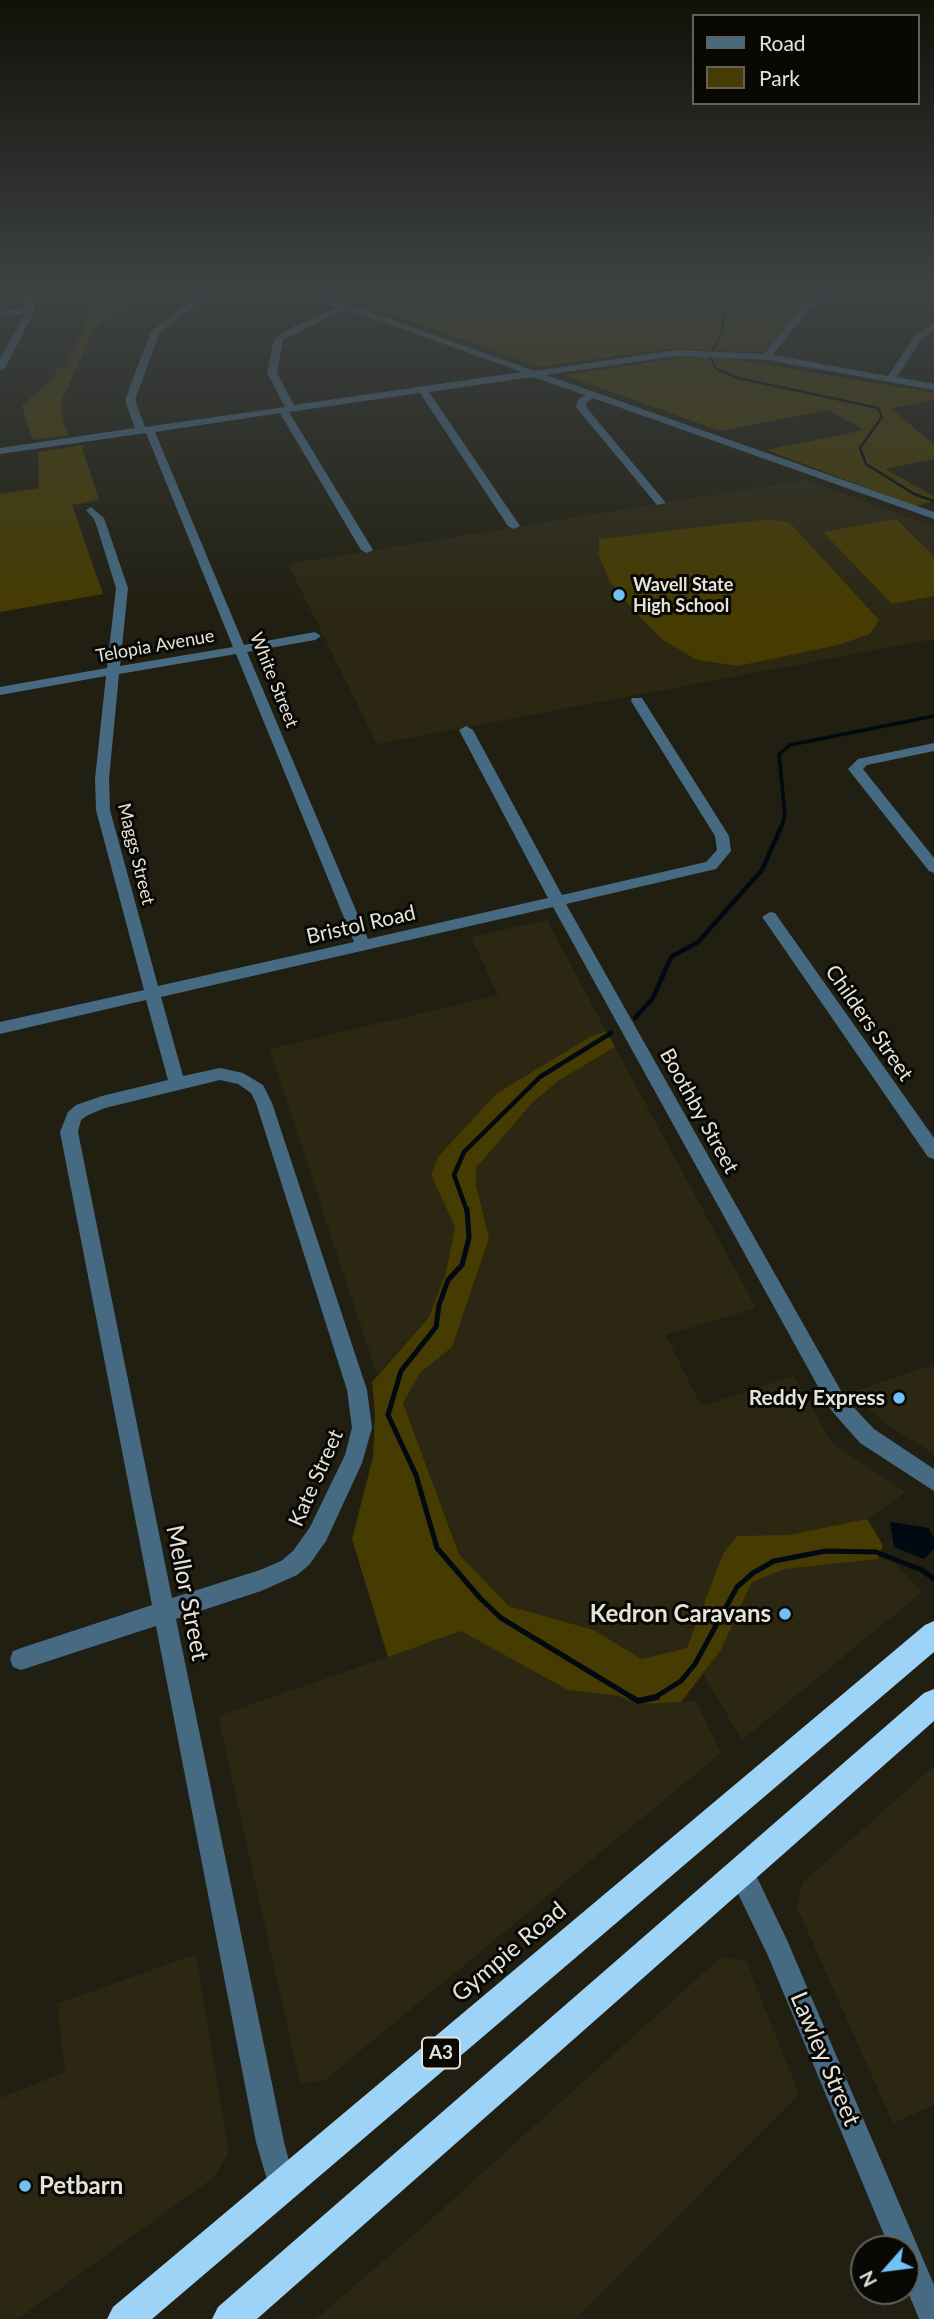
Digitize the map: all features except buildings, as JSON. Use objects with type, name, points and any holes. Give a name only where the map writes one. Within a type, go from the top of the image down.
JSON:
[{"type":"highway","name":"Gympie Road","points":[[125,2319],[921,1658],[934,1634]]},
{"type":"highway","points":[[230,2319],[934,1703]]},
{"type":"street","name":"White Street","points":[[130,400],[241,650],[363,946]]},
{"type":"street","points":[[283,400],[368,550]]},
{"type":"street","points":[[0,451],[350,400]]},
{"type":"street","points":[[430,400],[514,526]]},
{"type":"street","points":[[582,400],[581,407],[661,503]]},
{"type":"street","points":[[606,400],[898,506],[934,522]]},
{"type":"street","points":[[898,506],[934,516]]},
{"type":"street","name":"Maggs Street","points":[[91,510],[99,518],[104,530],[121,588],[102,779],[103,810],[177,1084]]},
{"type":"street","name":"Telopia Avenue","points":[[0,691],[315,636]]},
{"type":"street","name":"Bristol Road","points":[[0,1028],[702,869],[716,862],[724,851],[722,836],[637,701]]},
{"type":"street","name":"Boothby Street","points":[[466,730],[557,902],[838,1404],[867,1436],[934,1481]]},
{"type":"street","points":[[934,747],[868,761],[856,768],[863,782],[934,868]]},
{"type":"street","name":"Childers Street","points":[[770,917],[934,1153]]},
{"type":"street","name":"Kate Street","points":[[21,1659],[279,1574],[300,1558],[318,1534],[355,1456],[362,1428],[357,1390],[261,1095],[250,1083],[228,1075],[177,1084]]},
{"type":"street","name":"Mellor Street","points":[[177,1084],[92,1105],[74,1117],[69,1132],[270,2142],[282,2187]]},
{"type":"street","name":"Lawley Street","points":[[741,1872],[778,1949],[898,2235]]},
{"type":"street","name":"Lawley Street","points":[[920,2288],[932,2318]]},
{"type":"shaded area","name":"Wavell State High School","points":[[806,480],[934,527],[934,639],[377,744],[288,564]]},
{"type":"shaded area","points":[[547,920],[606,1031],[590,1037],[497,1093],[431,1175],[455,1227],[446,1272],[429,1317],[377,1374],[269,1049],[498,995],[471,937]]},
{"type":"shaded area","points":[[615,1047],[756,1308],[666,1335],[701,1406],[794,1376],[831,1442],[906,1492],[867,1519],[723,1568],[687,1648],[641,1659],[594,1630],[509,1606],[459,1553],[403,1403],[421,1372],[452,1347],[476,1185],[476,1168],[532,1103],[558,1081]]},
{"type":"shaded area","points":[[934,1364],[934,1454],[882,1421],[864,1404],[856,1391]]},
{"type":"shaded area","points":[[890,1522],[929,1528],[934,1538],[934,1549],[924,1559],[894,1547]]},
{"type":"shaded area","points":[[878,1559],[893,1561],[922,1592],[742,1740],[703,1674],[721,1650],[752,1582],[785,1569]]},
{"type":"shaded area","points":[[461,1631],[568,1689],[620,1696],[636,1704],[696,1701],[721,1753],[324,2081],[300,2083],[218,1716]]},
{"type":"shaded area","points":[[934,1766],[934,2105],[893,2123],[797,1907],[802,1883]]},
{"type":"shaded area","points":[[196,1954],[229,2152],[214,2177],[18,2319],[0,2319],[0,2098],[65,2072],[57,2004]]},
{"type":"shaded area","points":[[721,1957],[746,1961],[799,2094],[576,2319],[316,2319],[417,2232]]},
{"type":"green space","points":[[28,400],[62,400],[63,420],[69,435],[32,440],[22,406]]},
{"type":"green space","points":[[635,400],[933,400],[891,408],[934,445],[934,459],[885,469],[934,496],[934,501],[915,506],[767,450],[864,430],[828,410],[720,431]]},
{"type":"green space","points":[[85,445],[82,448],[99,500],[72,505],[103,594],[0,612],[0,494],[39,488],[38,452]]},
{"type":"green space","points":[[769,519],[790,523],[879,620],[870,634],[838,645],[738,666],[697,660],[663,640],[632,609],[610,582],[599,555],[599,539]]},
{"type":"green space","points":[[896,519],[934,556],[934,596],[892,604],[823,532]]},
{"type":"green space","points":[[606,1031],[615,1047],[558,1081],[532,1103],[476,1168],[476,1185],[489,1238],[452,1347],[421,1372],[403,1403],[459,1554],[509,1606],[594,1630],[641,1659],[687,1648],[723,1554],[737,1536],[789,1535],[867,1519],[883,1545],[878,1559],[785,1569],[752,1582],[721,1650],[681,1702],[636,1704],[620,1696],[568,1690],[461,1631],[388,1657],[352,1539],[373,1457],[375,1415],[372,1382],[429,1317],[446,1272],[455,1227],[431,1175],[438,1157],[497,1093],[590,1037]]},
{"type":"waterway","points":[[842,400],[878,408],[882,417],[860,448],[866,464],[914,494],[934,501]]},
{"type":"waterway","points":[[781,828],[785,816],[779,754],[790,745],[934,716]]},
{"type":"waterway","points":[[635,1018],[653,998],[671,957],[698,942],[762,870],[781,827]]},
{"type":"waterway","points":[[467,1211],[454,1175],[464,1152],[540,1077],[611,1033]]},
{"type":"waterway","points":[[467,1209],[469,1238],[462,1265],[448,1280],[439,1305],[436,1327],[401,1371],[388,1415],[416,1475],[437,1548],[480,1598],[501,1618],[633,1698]]},
{"type":"waterway","points":[[655,1697],[681,1681],[695,1664],[737,1587],[753,1573],[774,1561],[826,1551],[876,1552],[922,1570],[934,1579]]},
{"type":"waterway","points":[[631,1697],[638,1701],[655,1697]]},
{"type":"place","name":"Wavell State High School","points":[[619,595]]},
{"type":"place","name":"Reddy Express","points":[[899,1398]]},
{"type":"place","name":"Kedron Caravans","points":[[785,1614]]},
{"type":"place","name":"Petbarn","points":[[25,2186]]}]
